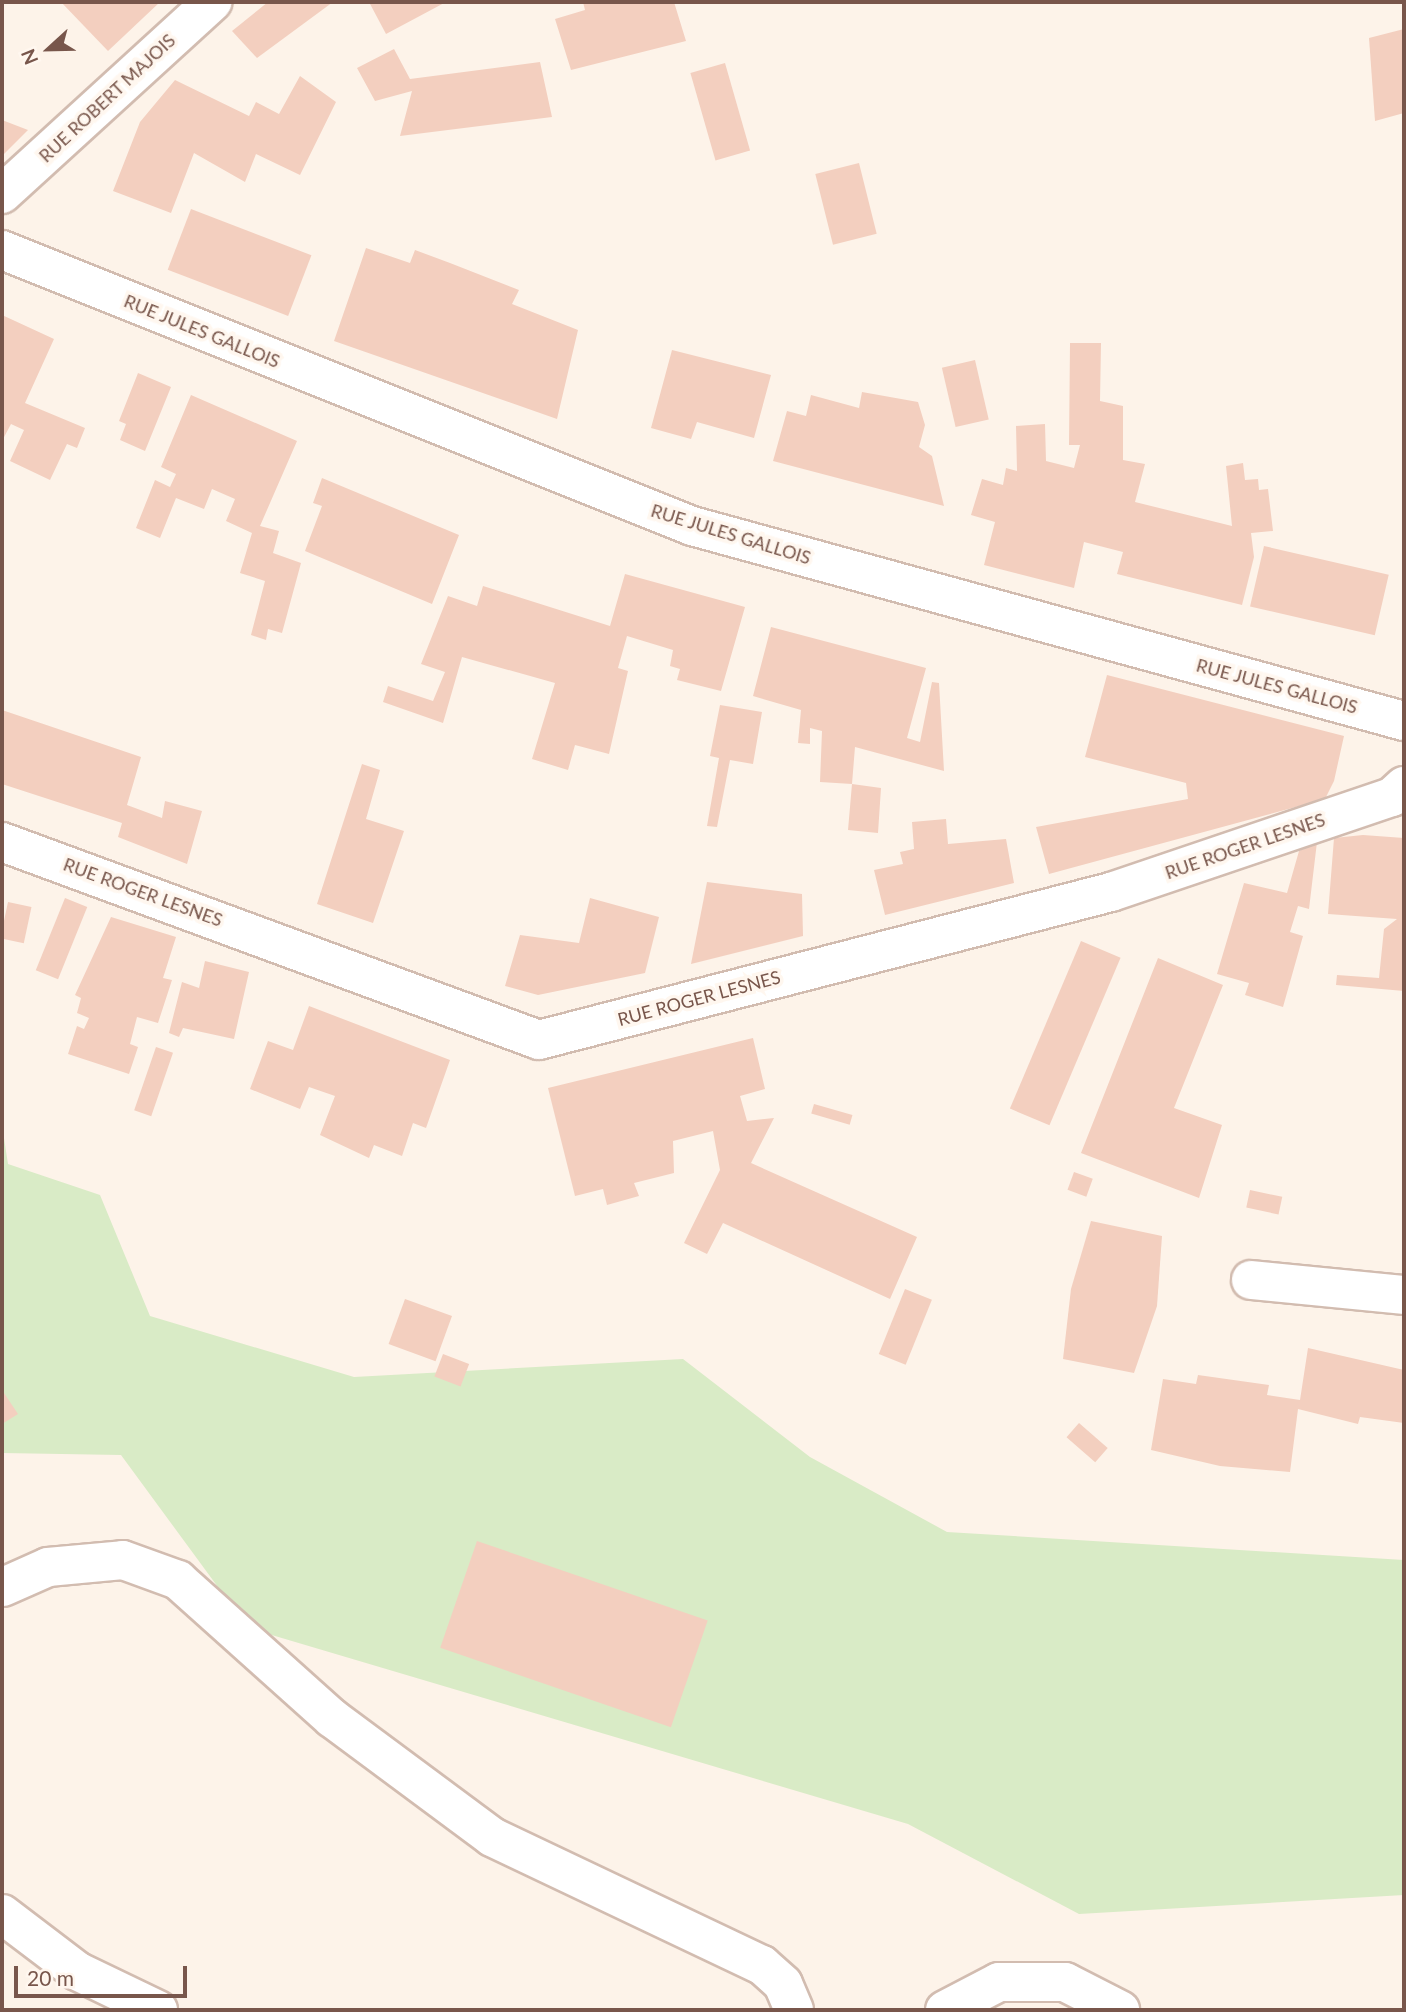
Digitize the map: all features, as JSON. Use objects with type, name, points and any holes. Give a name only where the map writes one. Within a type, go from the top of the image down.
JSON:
[{"type":"street","name":"RUE ROBERT MAJOIS","points":[[2,194],[212,2]]},
{"type":"street","name":"RUE JULES GALLOIS","points":[[2,250],[692,526],[1404,721]]},
{"type":"street","name":"RUE ROGER LESNES","points":[[2,842],[539,1040],[1111,892],[1392,797],[1404,786]]},
{"type":"street","points":[[1251,1280],[1404,1295]]},
{"type":"street","points":[[3,1587],[48,1567],[123,1560],[178,1580],[332,1718],[492,1837],[762,1965],[783,1984],[793,2010]]},
{"type":"street","points":[[2,1914],[77,1971],[158,2010]]},
{"type":"street","points":[[945,2010],[999,1982],[1065,1982],[1120,2010]]},
{"type":"green space","points":[[2,1125],[8,1164],[100,1195],[150,1316],[354,1377],[683,1359],[810,1457],[947,1532],[1404,1560],[1404,1895],[1079,1914],[908,1824],[248,1628],[121,1455],[2,1453]]},
{"type":"building","points":[[61,2],[160,2],[108,51]]},
{"type":"building","points":[[268,2],[333,2],[257,58],[232,31]]},
{"type":"building","points":[[369,2],[446,2],[386,34]]},
{"type":"building","points":[[583,2],[674,2],[686,41],[571,70],[555,19],[585,10]]},
{"type":"building","points":[[1404,29],[1404,113],[1375,121],[1369,38]]},
{"type":"building","points":[[394,49],[410,79],[540,62],[552,117],[400,136],[412,91],[375,101],[357,68]]},
{"type":"building","points":[[725,63],[750,150],[715,160],[690,73]]},
{"type":"building","points":[[300,76],[336,102],[300,175],[256,154],[245,182],[194,153],[171,213],[113,191],[140,122],[175,80],[249,116],[256,102],[279,114]]},
{"type":"building","points":[[2,120],[28,130],[2,156]]},
{"type":"building","points":[[859,163],[877,234],[833,245],[815,174]]},
{"type":"building","points":[[191,209],[311,255],[288,316],[168,270]]},
{"type":"building","points":[[366,248],[410,263],[415,250],[450,263],[519,290],[512,304],[578,330],[557,419],[334,341]]},
{"type":"building","points":[[2,315],[54,339],[25,403],[85,428],[77,448],[67,444],[50,480],[10,461],[24,430],[11,424],[2,441]]},
{"type":"building","points":[[1070,343],[1101,343],[1100,401],[1123,406],[1123,460],[1145,464],[1135,502],[1232,526],[1226,466],[1243,463],[1245,480],[1258,479],[1259,490],[1268,489],[1273,531],[1251,533],[1254,557],[1242,605],[1117,574],[1123,552],[1084,542],[1074,588],[984,565],[995,522],[971,515],[982,479],[1003,485],[1006,468],[1017,471],[1016,426],[1045,424],[1046,461],[1074,468],[1080,445],[1069,445]]},
{"type":"building","points":[[672,350],[771,375],[754,438],[697,422],[691,439],[651,428]]},
{"type":"building","points":[[975,360],[989,419],[956,427],[942,368]]},
{"type":"building","points":[[138,373],[171,387],[145,451],[120,440],[126,424],[119,421]]},
{"type":"building","points":[[862,392],[918,402],[925,425],[919,447],[932,456],[944,506],[773,461],[787,411],[806,416],[811,395],[859,408]]},
{"type":"building","points":[[191,395],[297,441],[260,526],[279,531],[273,553],[301,563],[282,633],[268,629],[266,640],[251,635],[265,581],[240,573],[252,533],[226,521],[235,499],[212,489],[204,509],[176,498],[160,538],[136,528],[155,480],[170,487],[176,474],[161,467]]},
{"type":"building","points":[[322,478],[459,535],[432,604],[305,551],[322,506],[313,503]]},
{"type":"building","points":[[1264,546],[1389,575],[1375,635],[1250,606]]},
{"type":"building","points":[[625,574],[745,607],[721,691],[677,680],[680,669],[670,666],[673,650],[627,636],[618,668],[628,671],[609,754],[575,745],[568,770],[532,759],[555,683],[462,657],[443,723],[383,702],[388,686],[433,701],[445,672],[421,664],[448,596],[477,606],[483,586],[610,626]]},
{"type":"building","points":[[771,627],[926,668],[907,738],[920,742],[932,682],[939,683],[944,771],[855,747],[852,784],[820,782],[822,731],[810,728],[810,744],[798,743],[801,710],[753,696]]},
{"type":"building","points":[[1107,675],[1344,736],[1334,781],[1325,799],[1049,874],[1036,827],[1188,799],[1186,783],[1085,757]]},
{"type":"building","points":[[720,705],[762,712],[753,764],[730,760],[717,827],[707,826],[719,758],[710,756]]},
{"type":"building","points":[[2,710],[141,757],[127,805],[162,818],[165,801],[202,811],[187,864],[118,837],[122,823],[2,784]]},
{"type":"building","points":[[362,764],[380,770],[366,819],[404,831],[373,923],[317,904]]},
{"type":"building","points":[[852,784],[881,788],[878,833],[848,830]]},
{"type":"building","points":[[946,819],[948,844],[1006,839],[1014,883],[885,915],[874,870],[903,864],[900,852],[914,849],[912,822]]},
{"type":"building","points":[[1363,835],[1404,838],[1404,991],[1336,985],[1337,975],[1379,978],[1384,929],[1397,919],[1328,914],[1334,838]]},
{"type":"building","points":[[1317,842],[1309,909],[1298,906],[1290,932],[1303,936],[1283,1007],[1245,995],[1249,983],[1217,974],[1244,883],[1287,893],[1299,851]]},
{"type":"building","points":[[707,882],[802,894],[803,936],[691,964]]},
{"type":"building","points":[[65,898],[87,907],[58,979],[36,970]]},
{"type":"building","points":[[590,898],[659,917],[645,973],[538,995],[505,986],[520,935],[579,943]]},
{"type":"building","points":[[8,902],[31,907],[24,943],[2,939]]},
{"type":"building","points":[[111,917],[176,937],[163,978],[172,980],[158,1023],[137,1017],[130,1044],[138,1047],[129,1074],[68,1054],[77,1026],[84,1029],[89,1018],[77,1013],[81,998],[75,995]]},
{"type":"building","points":[[1081,941],[1121,958],[1049,1125],[1010,1109]]},
{"type":"building","points":[[1158,958],[1223,985],[1174,1108],[1222,1125],[1199,1198],[1081,1153]]},
{"type":"building","points":[[205,961],[249,972],[234,1039],[183,1028],[179,1037],[169,1033],[182,982],[199,988]]},
{"type":"building","points":[[309,1006],[450,1060],[426,1128],[413,1123],[402,1156],[374,1145],[369,1158],[320,1135],[335,1096],[309,1087],[300,1109],[250,1089],[268,1041],[293,1050]]},
{"type":"building","points":[[753,1038],[765,1089],[740,1096],[747,1121],[774,1118],[751,1163],[917,1237],[890,1299],[723,1223],[707,1254],[684,1243],[720,1170],[713,1131],[673,1141],[674,1173],[634,1183],[639,1196],[607,1205],[603,1189],[575,1196],[548,1088]]},
{"type":"building","points":[[156,1047],[173,1053],[151,1116],[134,1110]]},
{"type":"building","points":[[814,1104],[852,1115],[850,1125],[811,1114]]},
{"type":"building","points":[[1074,1172],[1093,1179],[1086,1197],[1068,1190]]},
{"type":"building","points":[[1250,1190],[1282,1197],[1279,1214],[1246,1208]]},
{"type":"building","points":[[1091,1221],[1162,1236],[1157,1306],[1134,1373],[1063,1359],[1071,1289]]},
{"type":"building","points":[[905,1289],[932,1300],[906,1365],[879,1354]]},
{"type":"building","points":[[405,1299],[452,1316],[436,1361],[389,1344]]},
{"type":"building","points":[[1308,1348],[1404,1370],[1404,1423],[1360,1417],[1358,1424],[1298,1409],[1290,1472],[1220,1466],[1151,1450],[1163,1379],[1196,1384],[1198,1375],[1269,1385],[1267,1395],[1300,1400]]},
{"type":"building","points":[[443,1354],[469,1364],[461,1386],[434,1376]]},
{"type":"building","points":[[2,1390],[18,1414],[2,1424]]},
{"type":"building","points":[[1079,1423],[1108,1448],[1095,1462],[1067,1437]]},
{"type":"building","points":[[477,1541],[708,1620],[671,1727],[440,1648]]}]
